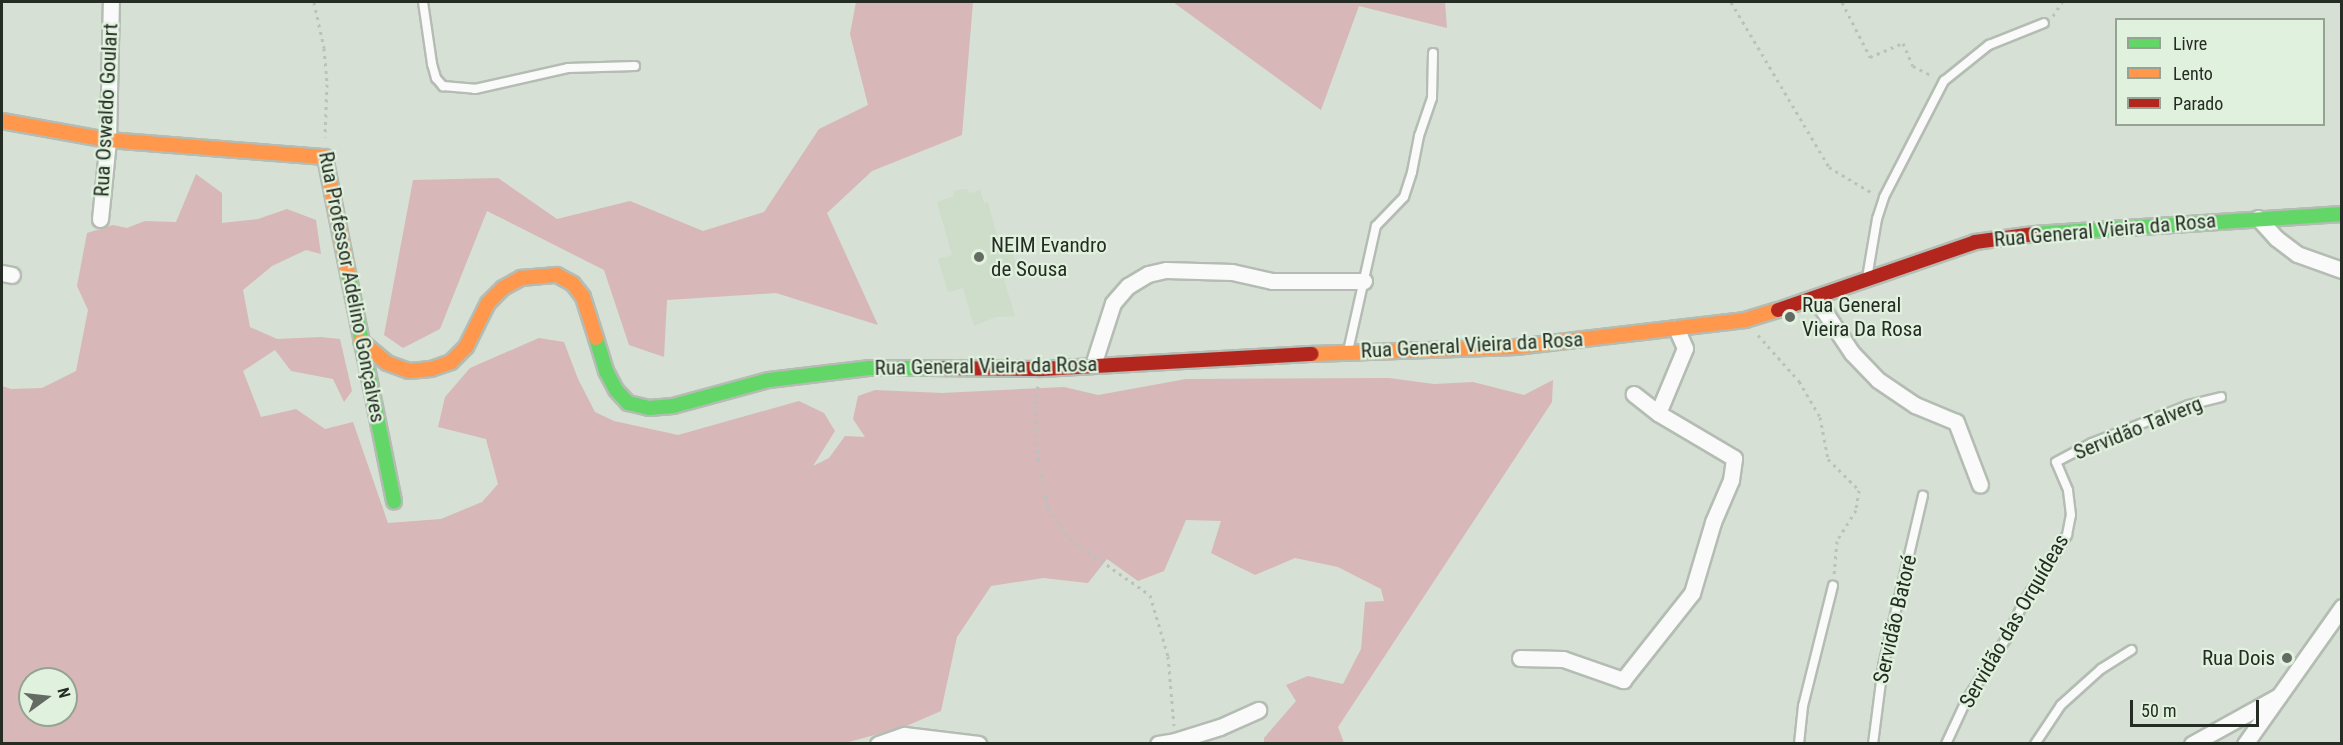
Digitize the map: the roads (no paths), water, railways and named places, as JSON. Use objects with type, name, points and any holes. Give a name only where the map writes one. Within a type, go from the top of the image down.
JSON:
[{"type":"street","name":"Rua Oswaldo Goulart","points":[[100,219],[108,141],[111,2]]},
{"type":"street","points":[[2,121],[71,132],[108,141]]},
{"type":"street","name":"Rua Professor Adelino Gonçalves","points":[[108,141],[325,157],[394,501]]},
{"type":"street","name":"Rua General Vieira da Rosa","points":[[361,341],[387,363],[409,371],[431,369],[452,362],[466,347],[489,303],[503,288],[521,278],[557,275],[573,284],[583,297],[606,371],[616,390],[628,402],[649,408],[673,406],[769,380],[870,368],[1040,369],[1348,352],[1516,347],[1745,320],[1816,300],[1975,243],[2013,236],[2342,214]]},
{"type":"street","points":[[2258,218],[2276,238],[2297,254],[2342,270]]},
{"type":"street","points":[[1093,365],[1113,303],[1128,285],[1148,274],[1166,270],[1232,272],[1272,281],[1364,281]]},
{"type":"street","points":[[1816,300],[1852,353],[1878,380],[1915,405],[1956,422],[1980,485]]},
{"type":"street","points":[[1658,413],[1685,348],[1676,328]]},
{"type":"street","points":[[1520,658],[1563,659],[1623,680],[1692,593],[1713,522],[1731,480],[1734,458],[1658,413],[1634,394]]},
{"type":"street","points":[[2245,744],[2342,607]]},
{"type":"street","points":[[2192,744],[2281,694]]},
{"type":"street","points":[[1158,744],[1220,727],[1258,710]]},
{"type":"street","points":[[878,744],[910,739],[978,744]]},
{"type":"lane","points":[[423,2],[432,64],[436,78],[443,86],[475,89],[568,68],[634,66]]},
{"type":"lane","points":[[1866,282],[1871,246],[1883,199],[1944,81],[1989,45],[2044,23]]},
{"type":"lane","points":[[1348,352],[1376,226],[1404,196],[1412,172],[1419,136],[1432,98],[1433,53]]},
{"type":"lane","name":"Servidão Talverg","points":[[2056,462],[2092,443],[2189,405],[2221,397]]},
{"type":"lane","name":"Servidão das Orquídeas","points":[[1946,744],[1966,701],[2006,639],[2024,602],[2067,535],[2071,515],[2068,490],[2056,462]]},
{"type":"lane","name":"Servidão Batoré","points":[[1873,744],[1883,666],[1923,496]]},
{"type":"lane","points":[[1799,744],[1803,706],[1833,586]]},
{"type":"lane","points":[[2035,744],[2061,705],[2101,669],[2131,650]]},
{"type":"place","name":"NEIM Evandro de Sousa","points":[[979,257]]},
{"type":"place","name":"Rua General Vieira Da Rosa","points":[[1790,317]]},
{"type":"place","name":"Rua Dois","points":[[2287,658]]}]
